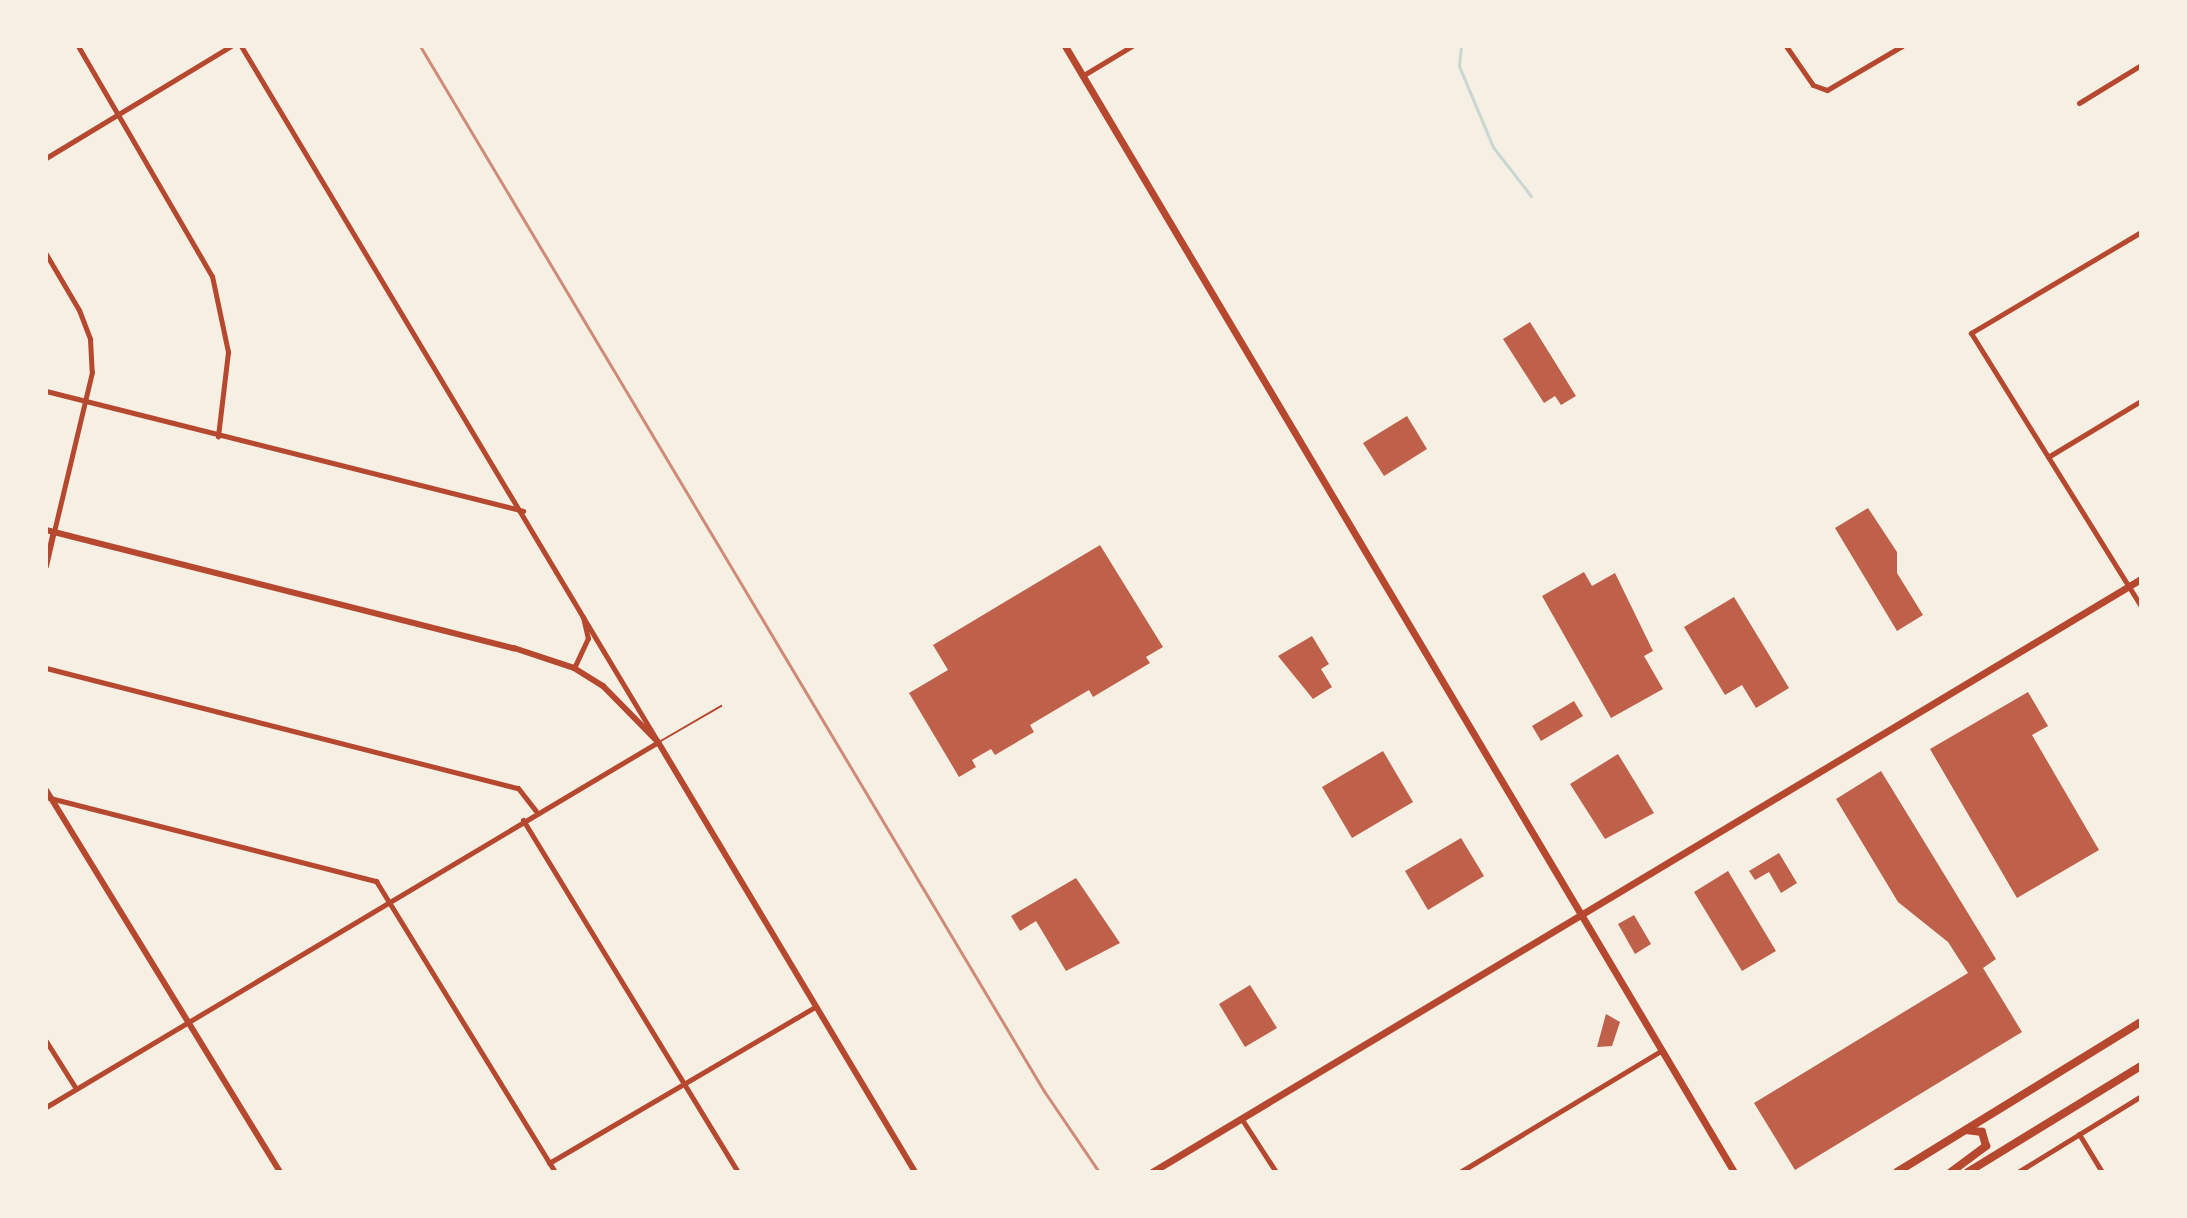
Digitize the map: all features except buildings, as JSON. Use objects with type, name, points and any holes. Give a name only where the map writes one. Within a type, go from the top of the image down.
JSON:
[{"type":"highway","points":[[1897,1172],[2141,1022]]},
{"type":"highway","points":[[1968,1172],[2141,1066]]},
{"type":"highway","points":[[1951,1172],[1986,1146],[1982,1132],[1966,1130]]},
{"type":"main road","points":[[1065,46],[1734,1172]]},
{"type":"main road","points":[[1152,1172],[1243,1121],[2141,579]]},
{"type":"street","points":[[78,46],[196,242],[222,305],[228,374],[218,436]]},
{"type":"street","points":[[46,158],[231,46]]},
{"type":"street","points":[[241,46],[524,511],[583,617],[915,1172]]},
{"type":"street","points":[[1082,76],[1132,46]]},
{"type":"street","points":[[1786,46],[1813,85],[1827,90],[1902,46]]},
{"type":"street","points":[[2079,103],[2141,65]]},
{"type":"street","points":[[2141,232],[1971,333],[2126,587],[2141,606]]},
{"type":"street","points":[[46,254],[90,339],[92,372],[50,531],[46,566]]},
{"type":"street","points":[[46,391],[524,511]]},
{"type":"street","points":[[2048,457],[2141,401]]},
{"type":"street","points":[[50,531],[514,648],[574,668],[603,686],[658,742]]},
{"type":"street","points":[[574,668],[588,638],[583,617]]},
{"type":"street","points":[[46,668],[518,788],[536,811]]},
{"type":"street","points":[[46,1107],[536,811],[658,742]]},
{"type":"street","points":[[46,790],[280,1172]]},
{"type":"street","points":[[48,797],[366,876],[380,884],[555,1172]]},
{"type":"street","points":[[523,820],[738,1172]]},
{"type":"street","points":[[549,1163],[815,1007]]},
{"type":"street","points":[[46,1041],[75,1087]]},
{"type":"street","points":[[1460,1172],[1662,1050]]},
{"type":"street","points":[[2018,1172],[2141,1096]]},
{"type":"street","points":[[1243,1121],[1276,1172]]},
{"type":"street","points":[[2079,1134],[2102,1172]]},
{"type":"lane","points":[[658,742],[721,706]]},
{"type":"waterway","points":[[1461,46],[1459,66],[1493,147],[1531,196]]},
{"type":"railway","points":[[420,46],[1044,1091],[1099,1172]]}]
